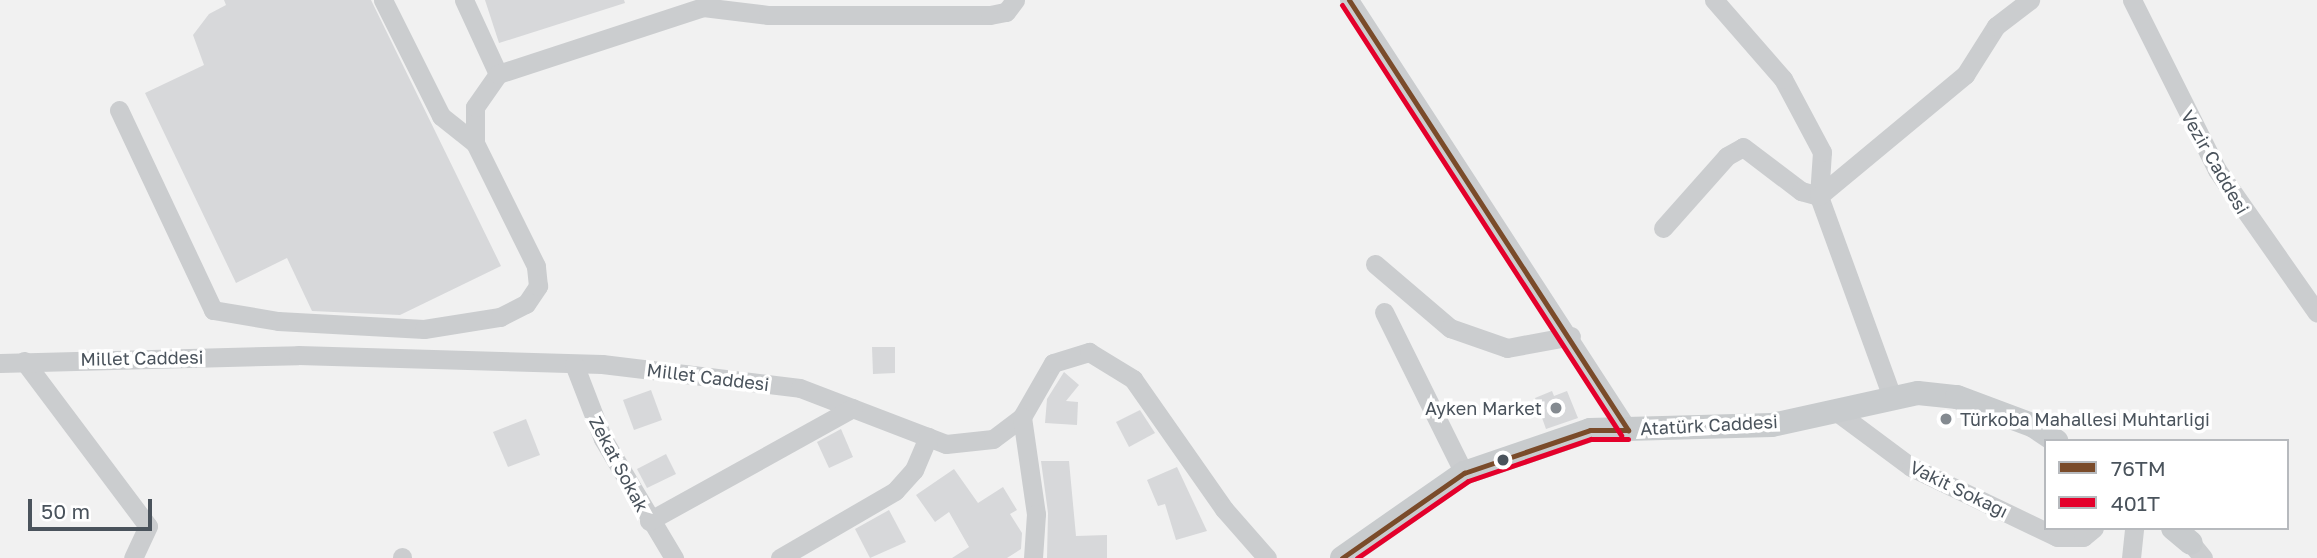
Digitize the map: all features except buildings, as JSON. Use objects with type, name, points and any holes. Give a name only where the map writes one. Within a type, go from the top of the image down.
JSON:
[{"type":"main road","name":"Atatürk Caddesi","points":[[1342,558],[1464,473],[1590,430],[1772,425],[1833,409],[1918,393],[1957,397],[2034,426],[2053,439]]},
{"type":"street","points":[[119,110],[213,310],[278,321],[424,329],[500,317],[526,304],[538,286],[536,266],[475,143],[441,116],[383,0]]},
{"type":"street","points":[[464,0],[498,74]]},
{"type":"street","points":[[475,143],[475,107],[498,74],[703,7],[768,15],[990,15],[1006,12],[1014,0]]},
{"type":"street","points":[[1349,0],[1571,336],[1628,430]]},
{"type":"street","points":[[1714,0],[1783,79],[1822,152],[1819,196],[1892,397]]},
{"type":"street","points":[[1819,196],[1965,75],[1996,26],[2030,0]]},
{"type":"street","name":"Vezir Caddesi","points":[[2132,0],[2217,170],[2317,313]]},
{"type":"street","points":[[1664,228],[1727,156],[1743,147],[1754,150],[1801,191],[1819,196]]},
{"type":"street","points":[[1375,264],[1450,328],[1507,348],[1571,336]]},
{"type":"street","points":[[1384,312],[1464,473]]},
{"type":"street","name":"Millet Caddesi","points":[[0,363],[298,355],[574,364],[800,388],[946,444],[993,439],[1022,416],[1053,363],[1089,352],[1133,379],[1224,509],[1267,558]]},
{"type":"street","points":[[24,361],[148,526],[134,558]]},
{"type":"street","name":"Zekat Sokak","points":[[574,364],[603,439],[649,521],[674,558]]},
{"type":"street","points":[[649,521],[853,408]]},
{"type":"street","name":"Vakit Sokağı","points":[[1833,409],[1911,467],[2057,537],[2083,537],[2092,530]]},
{"type":"street","points":[[1022,416],[1036,514],[1033,558]]},
{"type":"street","points":[[780,558],[895,491],[914,470],[928,436]]},
{"type":"street","points":[[2131,558],[2134,530]]},
{"type":"transit line","name":"76TM","points":[[1349,0],[1628,430]]},
{"type":"transit line","name":"401T","points":[[1342,5],[1621,435]]},
{"type":"transit line","name":"76TM","points":[[1342,558],[1464,473],[1590,430],[1628,430]]},
{"type":"transit line","name":"401T","points":[[1357,558],[1468,481],[1591,439],[1628,439]]},
{"type":"place","name":"Ayken Market","points":[[1556,408]]},
{"type":"place","name":"Türkoba Mahallesi Muhtarliği","points":[[1946,419]]}]
